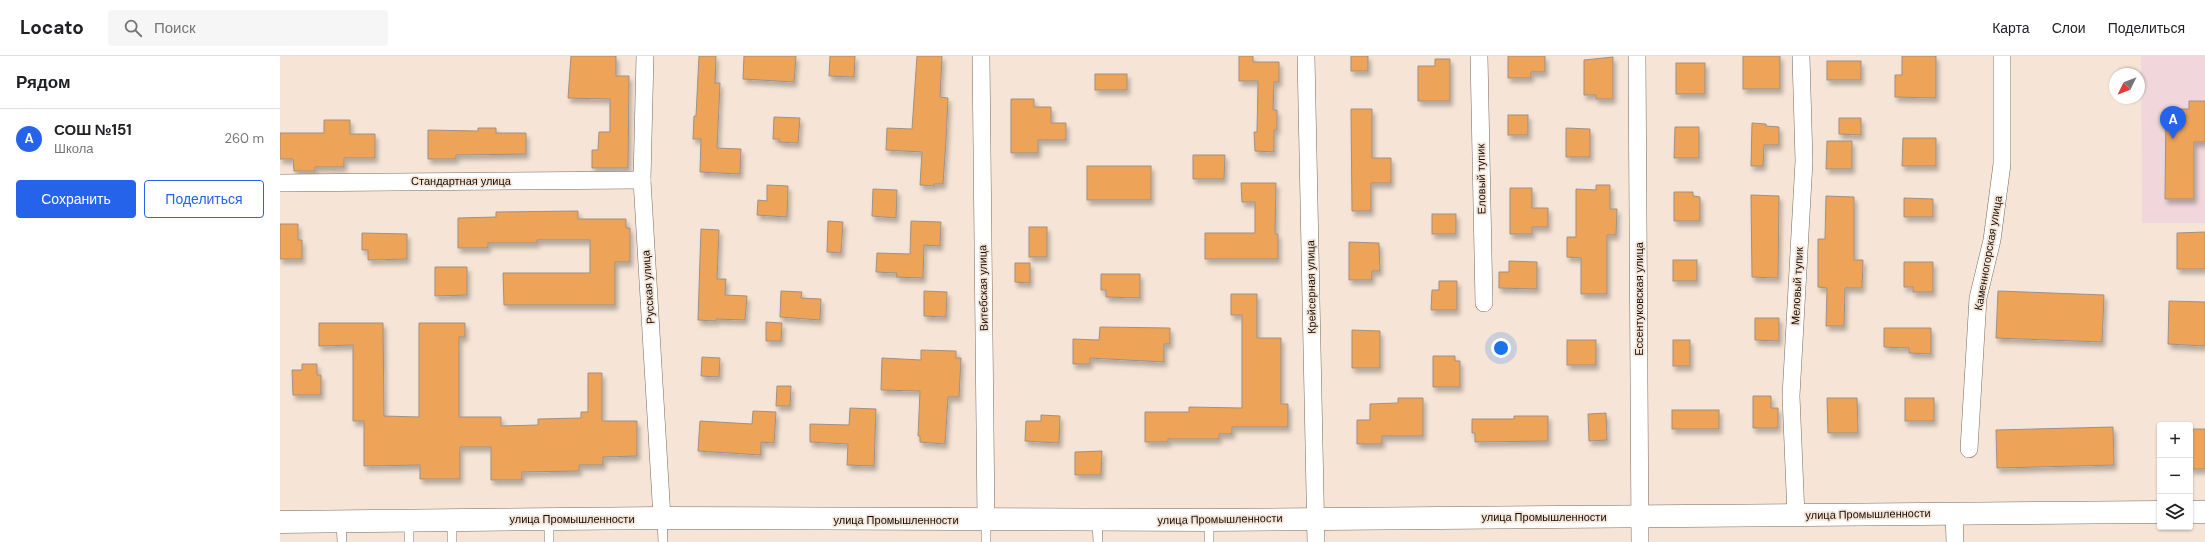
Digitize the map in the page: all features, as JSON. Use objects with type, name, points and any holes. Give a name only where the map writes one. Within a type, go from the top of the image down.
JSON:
[{"type":"main road","name":"улица Промышленности","points":[[280,522],[341,532],[409,532],[452,520],[662,518],[1209,520],[2157,512]]},
{"type":"main road","points":[[2193,512],[2205,512]]},
{"type":"street","name":"Русская улица","points":[[645,56],[642,180],[662,518]]},
{"type":"street","name":"Витебская улица","points":[[981,56],[986,520]]},
{"type":"street","name":"Крейсерная улица","points":[[1306,56],[1316,542]]},
{"type":"street","name":"Еловый тупик","points":[[1479,56],[1484,303]]},
{"type":"street","name":"Ессентуковская улица","points":[[1637,56],[1640,542]]},
{"type":"street","name":"Меловый тупик","points":[[1796,515],[1791,396],[1804,160],[1801,56]]},
{"type":"street","name":"Каменногорская улица","points":[[1969,449],[1978,298],[1992,240],[2002,164],[2002,56]]},
{"type":"street","name":"Стандартная улица","points":[[280,183],[642,180]]},
{"type":"street","points":[[1954,513],[1955,542]]},
{"type":"lane","points":[[662,518],[663,542]]},
{"type":"lane","points":[[549,519],[549,542]]},
{"type":"lane","points":[[452,520],[452,542]]},
{"type":"lane","points":[[986,520],[986,542]]},
{"type":"lane","points":[[1097,520],[1098,542]]},
{"type":"lane","points":[[1209,520],[1209,542]]},
{"type":"shaded area","points":[[2141,56],[2205,56],[2205,223],[2142,223],[2141,104],[2145,104],[2145,68],[2141,68]]},
{"type":"building","points":[[571,56],[616,56],[616,76],[629,76],[628,168],[592,168],[592,150],[598,150],[599,132],[610,132],[610,99],[568,98]]},
{"type":"building","points":[[699,56],[716,56],[715,83],[720,83],[717,148],[741,149],[740,174],[700,172],[701,139],[693,139],[694,116],[696,116]]},
{"type":"building","points":[[744,56],[796,56],[794,82],[743,79]]},
{"type":"building","points":[[830,56],[855,56],[854,77],[829,76]]},
{"type":"building","points":[[917,56],[942,56],[940,97],[948,98],[943,184],[934,184],[934,186],[920,185],[922,152],[886,150],[887,128],[912,129]]},
{"type":"building","points":[[1239,56],[1253,56],[1253,62],[1279,62],[1279,82],[1274,82],[1273,110],[1277,110],[1277,130],[1274,130],[1274,152],[1255,151],[1254,132],[1257,132],[1258,81],[1239,81]]},
{"type":"building","points":[[1351,56],[1368,56],[1368,71],[1351,71]]},
{"type":"building","points":[[1508,56],[1545,56],[1545,72],[1531,72],[1531,78],[1508,78]]},
{"type":"building","points":[[1743,56],[1780,56],[1780,89],[1743,89]]},
{"type":"building","points":[[1902,56],[1936,56],[1936,98],[1895,97],[1895,75],[1902,75]]},
{"type":"building","points":[[1613,57],[1613,99],[1596,99],[1596,95],[1584,95],[1584,60]]},
{"type":"building","points":[[1435,59],[1450,59],[1450,101],[1418,101],[1418,66],[1435,66]]},
{"type":"building","points":[[1827,61],[1861,61],[1861,80],[1827,80]]},
{"type":"building","points":[[1676,63],[1705,63],[1705,94],[1676,94]]},
{"type":"building","points":[[1095,74],[1127,74],[1127,90],[1095,90]]},
{"type":"building","points":[[1011,99],[1034,99],[1034,107],[1051,107],[1051,123],[1066,123],[1066,140],[1038,140],[1038,153],[1011,153]]},
{"type":"building","points":[[2189,101],[2205,101],[2205,142],[2194,142],[2194,199],[2165,199],[2166,109],[2189,109]]},
{"type":"building","points":[[1351,109],[1372,109],[1372,158],[1391,158],[1391,183],[1371,183],[1371,211],[1352,211]]},
{"type":"building","points":[[1508,115],[1528,115],[1528,135],[1508,135]]},
{"type":"building","points":[[774,117],[800,118],[798,143],[779,142],[779,139],[773,139]]},
{"type":"building","points":[[1839,118],[1861,118],[1861,135],[1839,134]]},
{"type":"building","points":[[324,120],[350,120],[350,134],[375,134],[375,158],[344,158],[344,167],[315,167],[315,171],[294,171],[293,159],[280,159],[280,133],[324,133]]},
{"type":"building","points":[[1752,123],[1779,127],[1779,145],[1764,145],[1763,166],[1751,166]]},
{"type":"building","points":[[1675,127],[1699,127],[1699,158],[1674,158]]},
{"type":"building","points":[[478,128],[496,128],[496,133],[526,133],[526,154],[456,155],[456,159],[428,159],[428,130],[478,131]]},
{"type":"building","points":[[1566,128],[1590,129],[1590,157],[1566,157]]},
{"type":"building","points":[[1903,138],[1936,138],[1936,166],[1902,166]]},
{"type":"building","points":[[1827,141],[1852,141],[1852,169],[1826,169]]},
{"type":"building","points":[[1193,155],[1225,155],[1224,179],[1193,179]]},
{"type":"building","points":[[1087,166],[1151,166],[1151,200],[1087,200]]},
{"type":"building","points":[[1241,183],[1276,183],[1275,234],[1278,234],[1278,259],[1205,259],[1205,233],[1255,233],[1255,202],[1242,202]]},
{"type":"building","points":[[767,185],[788,186],[787,217],[757,215],[758,200],[767,201]]},
{"type":"building","points":[[1596,185],[1610,185],[1610,209],[1617,209],[1616,235],[1607,235],[1607,294],[1581,294],[1581,258],[1567,257],[1567,237],[1576,237],[1576,189],[1596,190]]},
{"type":"building","points":[[1510,188],[1532,188],[1532,208],[1548,208],[1548,227],[1532,227],[1532,234],[1510,234]]},
{"type":"building","points":[[873,189],[897,190],[896,218],[872,216]]},
{"type":"building","points":[[1674,192],[1693,192],[1693,196],[1700,197],[1700,221],[1674,221]]},
{"type":"building","points":[[1751,195],[1779,196],[1778,278],[1752,277]]},
{"type":"building","points":[[1826,196],[1854,197],[1854,260],[1863,260],[1862,288],[1845,288],[1844,326],[1826,326],[1827,288],[1818,287],[1818,239],[1825,239]]},
{"type":"building","points":[[1904,198],[1933,199],[1933,217],[1904,217]]},
{"type":"building","points":[[578,211],[578,219],[626,219],[626,228],[630,228],[630,262],[615,262],[615,305],[504,305],[503,273],[590,273],[590,240],[537,240],[537,243],[488,243],[488,248],[458,248],[458,218],[496,217],[496,212]]},
{"type":"building","points":[[1432,214],[1456,214],[1456,234],[1432,234]]},
{"type":"building","points":[[828,221],[843,222],[841,253],[827,252]]},
{"type":"building","points":[[911,221],[941,222],[940,246],[924,245],[923,278],[896,277],[897,273],[876,272],[877,253],[910,254]]},
{"type":"building","points":[[280,224],[298,224],[298,240],[302,240],[302,259],[280,259]]},
{"type":"building","points":[[1029,227],[1047,227],[1047,257],[1029,257]]},
{"type":"building","points":[[701,229],[719,230],[717,279],[726,279],[725,295],[747,296],[745,320],[698,320]]},
{"type":"building","points":[[2205,232],[2205,269],[2177,269],[2177,233]]},
{"type":"building","points":[[362,233],[407,234],[407,259],[368,260],[368,250],[362,250]]},
{"type":"building","points":[[1349,242],[1379,243],[1380,271],[1372,271],[1372,280],[1349,280]]},
{"type":"building","points":[[1673,260],[1697,260],[1697,281],[1673,281]]},
{"type":"building","points":[[1509,261],[1537,262],[1537,289],[1499,288],[1499,272],[1509,272]]},
{"type":"building","points":[[1904,262],[1933,262],[1933,292],[1913,292],[1913,287],[1904,287]]},
{"type":"building","points":[[1015,263],[1030,263],[1030,283],[1015,282]]},
{"type":"building","points":[[435,267],[467,267],[467,295],[435,296]]},
{"type":"building","points":[[1101,274],[1140,274],[1140,298],[1106,297],[1106,290],[1101,290]]},
{"type":"building","points":[[1439,281],[1457,281],[1457,310],[1431,310],[1432,290],[1439,290]]},
{"type":"building","points":[[781,291],[802,292],[801,298],[821,299],[820,320],[780,317]]},
{"type":"building","points":[[924,291],[947,292],[946,317],[924,316]]},
{"type":"building","points":[[1998,291],[2104,295],[2102,342],[1996,338]]},
{"type":"building","points":[[1231,294],[1257,294],[1257,338],[1281,338],[1281,404],[1288,404],[1288,427],[1232,427],[1232,434],[1219,434],[1219,439],[1168,439],[1168,442],[1145,442],[1145,412],[1189,412],[1189,407],[1242,408],[1242,315],[1231,315]]},
{"type":"building","points":[[2169,301],[2205,302],[2205,346],[2168,344]]},
{"type":"building","points":[[1755,318],[1779,318],[1779,341],[1755,340]]},
{"type":"building","points":[[766,322],[782,323],[781,341],[766,341]]},
{"type":"building","points":[[319,323],[383,323],[384,416],[419,417],[419,323],[465,323],[465,337],[459,337],[459,417],[501,417],[501,426],[538,425],[538,419],[581,418],[581,412],[588,412],[588,373],[602,373],[602,421],[637,421],[637,456],[603,457],[603,465],[579,465],[579,471],[522,472],[522,480],[491,480],[491,447],[460,447],[460,479],[420,479],[420,465],[364,466],[364,421],[353,421],[353,345],[319,346]]},
{"type":"building","points":[[1100,327],[1170,328],[1170,344],[1164,344],[1164,362],[1090,358],[1090,364],[1073,364],[1073,339],[1099,340]]},
{"type":"building","points":[[1884,328],[1931,328],[1931,354],[1909,353],[1909,348],[1884,347]]},
{"type":"building","points":[[1352,330],[1380,331],[1380,368],[1352,368]]},
{"type":"building","points":[[1567,340],[1596,340],[1596,365],[1567,365]]},
{"type":"building","points":[[1673,340],[1690,340],[1690,366],[1673,366]]},
{"type":"building","points":[[921,350],[956,351],[956,358],[961,358],[959,397],[948,397],[945,444],[920,442],[920,436],[918,436],[920,391],[881,390],[882,358],[921,360]]},
{"type":"building","points":[[1433,356],[1455,356],[1455,361],[1460,361],[1460,387],[1433,387]]},
{"type":"building","points":[[702,357],[720,358],[719,377],[701,376]]},
{"type":"building","points":[[302,364],[317,364],[317,375],[321,375],[321,395],[293,395],[292,370],[302,370]]},
{"type":"building","points":[[777,386],[791,386],[790,406],[776,406]]},
{"type":"building","points":[[1753,396],[1771,396],[1771,408],[1778,408],[1778,428],[1753,428]]},
{"type":"building","points":[[1398,398],[1423,398],[1423,436],[1382,436],[1382,444],[1357,444],[1357,420],[1370,420],[1370,404],[1398,403]]},
{"type":"building","points":[[1827,398],[1857,398],[1858,433],[1828,433]]},
{"type":"building","points":[[1905,398],[1934,398],[1934,421],[1905,421]]},
{"type":"building","points":[[850,408],[876,409],[874,466],[847,465],[848,444],[810,442],[810,424],[849,425]]},
{"type":"building","points":[[1672,410],[1719,410],[1719,429],[1672,429]]},
{"type":"building","points":[[753,411],[776,412],[774,443],[761,442],[761,455],[698,451],[700,421],[752,424]]},
{"type":"building","points":[[1606,413],[1607,440],[1589,441],[1588,414]]},
{"type":"building","points":[[1041,415],[1060,416],[1059,443],[1025,441],[1026,421],[1041,421]]},
{"type":"building","points":[[1514,416],[1548,416],[1548,441],[1475,442],[1475,433],[1472,433],[1472,419],[1514,419]]},
{"type":"building","points":[[2113,427],[2114,465],[1997,468],[1996,430]]},
{"type":"building","points":[[2193,429],[2205,429],[2205,469],[2193,469]]},
{"type":"building","points":[[1102,451],[1101,475],[1075,475],[1075,452]]},
{"type":"place","name":"СОШ №151","points":[[2173,139]]}]
